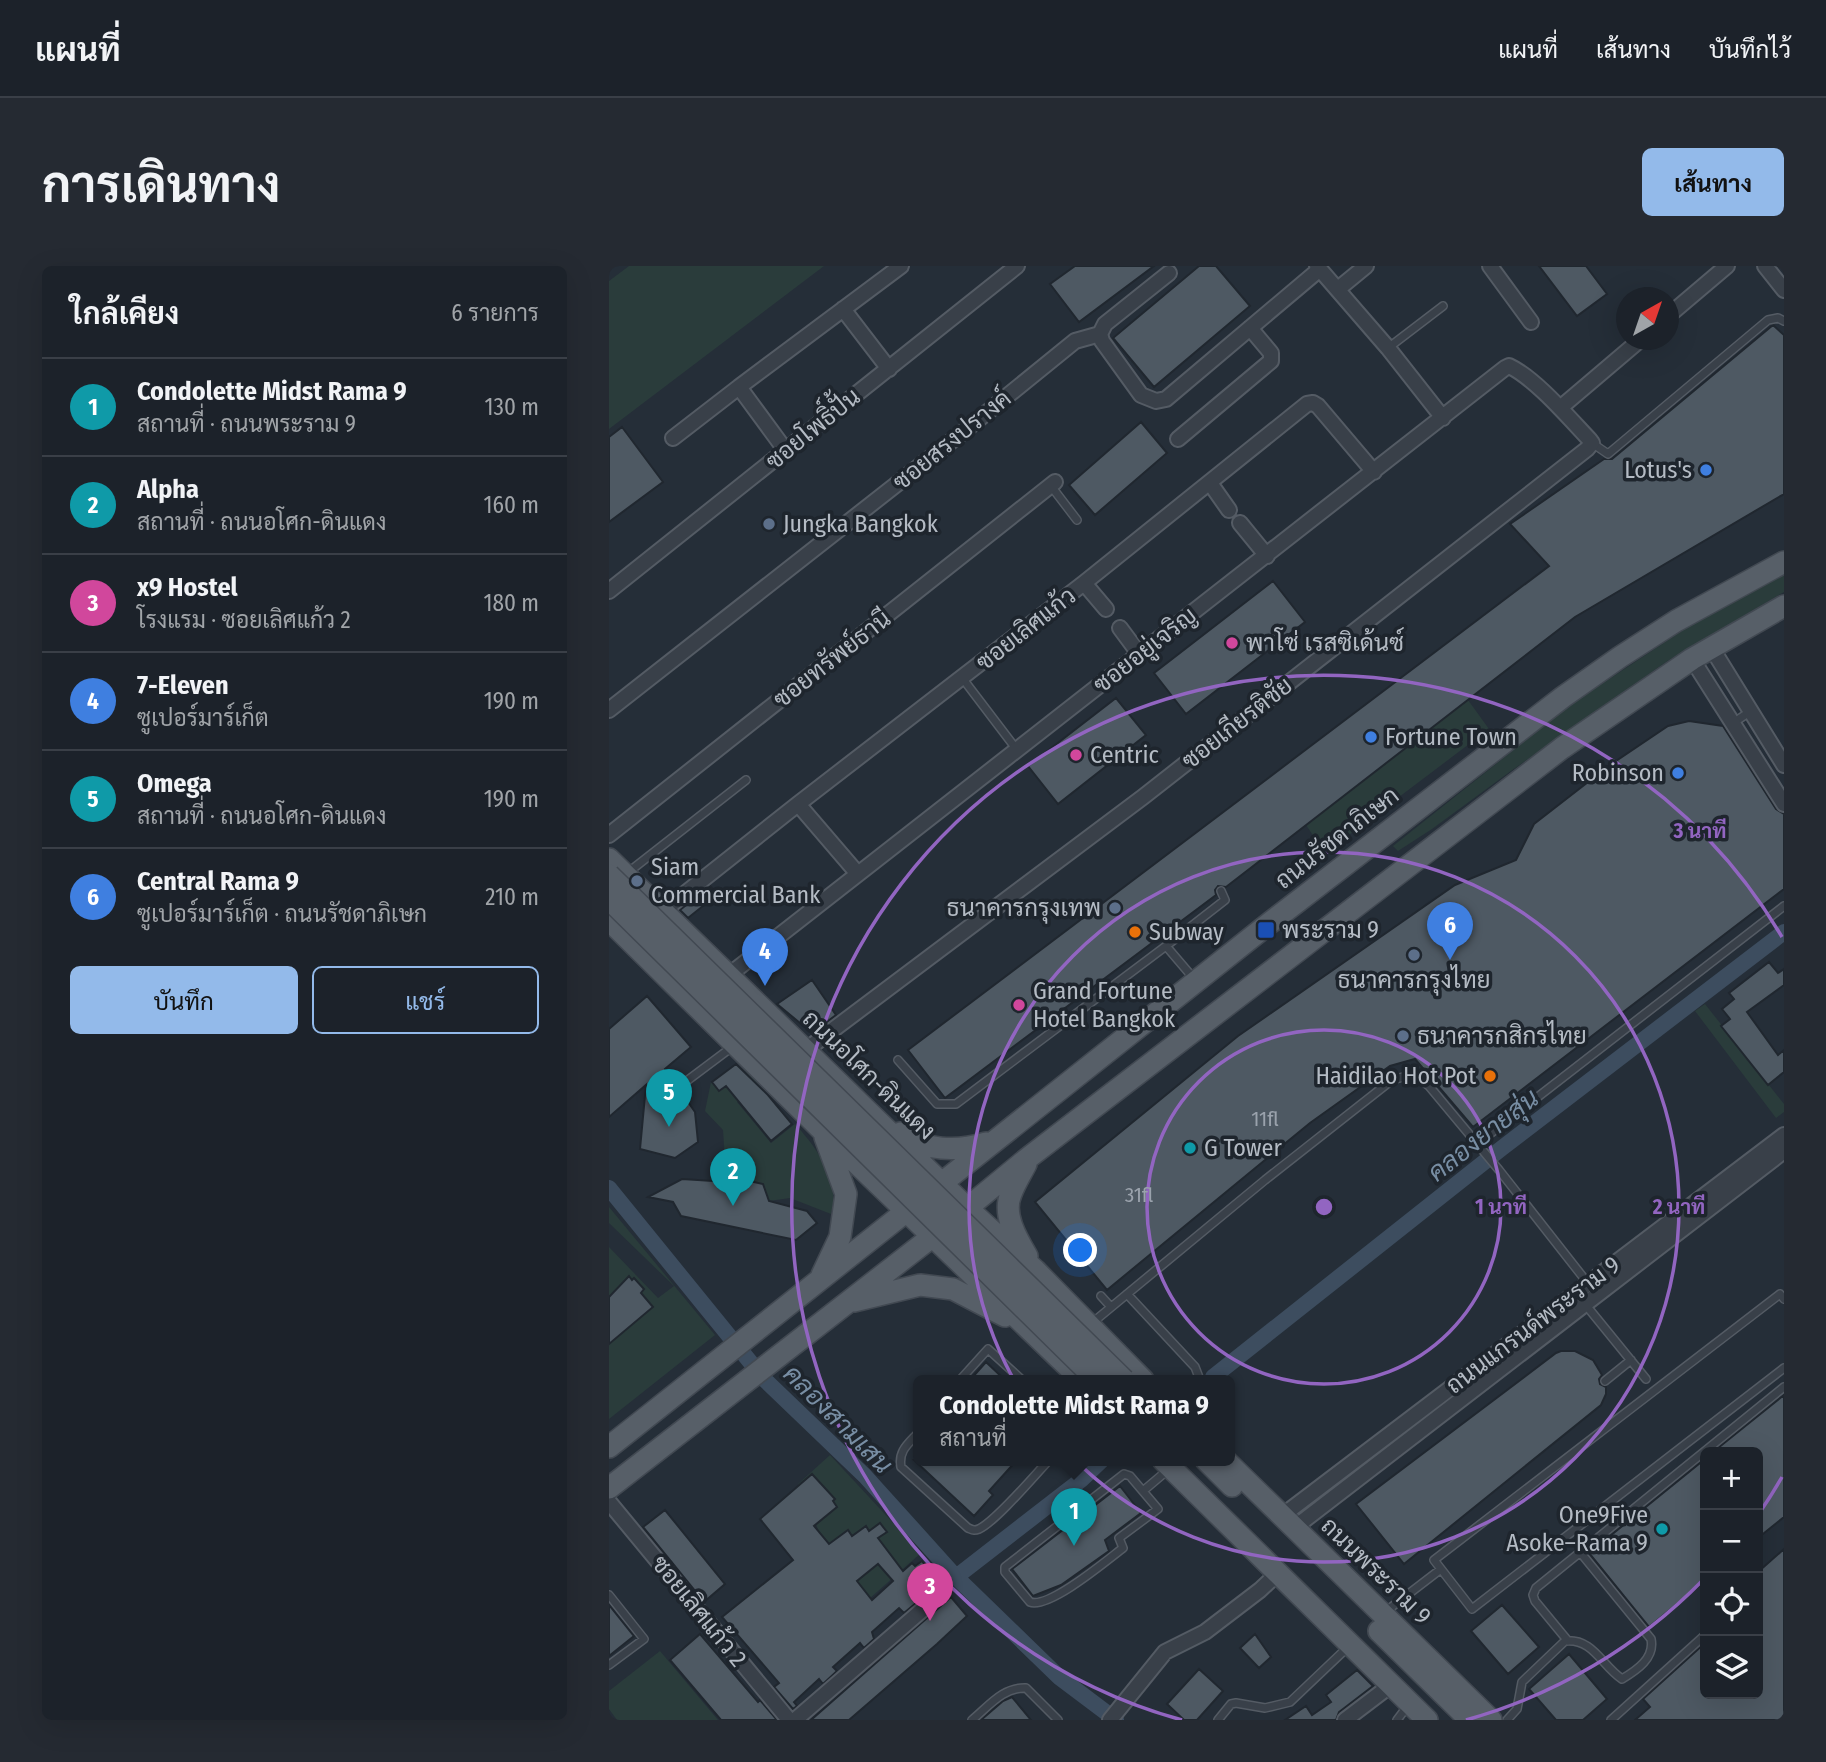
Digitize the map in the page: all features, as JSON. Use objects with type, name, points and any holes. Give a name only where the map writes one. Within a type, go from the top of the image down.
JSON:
[{"type":"main road","name":"ถนนรัชดาภิเษก","points":[[941,1182],[1010,1131],[1271,922],[1563,697],[1620,657],[1728,591],[1784,562]]},
{"type":"main road","points":[[609,1489],[850,1302],[1028,1158],[1562,748],[1692,659],[1784,606]]},
{"type":"main road","name":"ถนนอโศก-ดินแดง","points":[[614,872],[663,911],[967,1208]]},
{"type":"main road","name":"ถนนอโศก-ดินแดง","points":[[614,872],[910,1183]]},
{"type":"main road","points":[[609,899],[1119,1375]]},
{"type":"main road","points":[[609,920],[822,1130],[1080,1375]]},
{"type":"main road","points":[[1271,922],[1273,937],[1283,949],[1296,950]]},
{"type":"main road","points":[[658,968],[690,938]]},
{"type":"main road","points":[[867,1110],[907,1138],[929,1147],[962,1149],[984,1144],[1010,1131]]},
{"type":"main road","points":[[820,1280],[840,1237],[846,1194],[822,1130]]},
{"type":"main road","points":[[1028,1158],[1009,1196],[1009,1215],[1017,1240],[1035,1270]]},
{"type":"main road","points":[[609,1447],[941,1182]]},
{"type":"main road","points":[[910,1183],[1080,1375]]},
{"type":"main road","points":[[967,1208],[1035,1270],[1138,1375]]},
{"type":"main road","points":[[850,1302],[920,1285],[953,1289],[989,1306],[1037,1336]]},
{"type":"main road","points":[[1174,1466],[1391,1685],[1404,1712],[1427,1720]]},
{"type":"main road","points":[[1174,1466],[1442,1720]]},
{"type":"main road","name":"ถนนพระราม 9","points":[[1212,1466],[1469,1720]]},
{"type":"main road","name":"ถนนพระราม 9","points":[[1231,1466],[1491,1720]]},
{"type":"street","points":[[673,438],[901,266]]},
{"type":"street","name":"ซอยโพธิ์ปั้น","points":[[609,592],[1016,266]]},
{"type":"street","points":[[1338,289],[1366,266]]},
{"type":"street","points":[[1490,266],[1531,322]]},
{"type":"street","points":[[1679,307],[1727,266]]},
{"type":"street","points":[[1765,266],[1784,290]]},
{"type":"street","points":[[1169,273],[1105,324],[1100,334],[1102,341],[1141,395],[1156,401],[1166,399],[1319,267],[1443,418]]},
{"type":"street","points":[[843,309],[889,369]]},
{"type":"street","points":[[1178,439],[1271,361],[1271,353],[1250,328]]},
{"type":"street","name":"ซอยสรงปรางค์","points":[[609,710],[1075,341],[1100,334]]},
{"type":"street","points":[[1592,443],[1560,408],[1628,350]]},
{"type":"street","name":"ซอยอยู่เจริญ","points":[[729,975],[1509,366],[1560,408]]},
{"type":"street","points":[[739,387],[786,451]]},
{"type":"street","name":"ซอยเลิศแก้ว","points":[[663,911],[963,679],[1307,404],[1318,406],[1374,472]]},
{"type":"street","name":"ซอยเกียรติชัย","points":[[806,1050],[1143,797],[1592,443]]},
{"type":"street","points":[[1210,483],[1229,510]]},
{"type":"street","name":"ซอยทรัพย์ธานี","points":[[609,835],[1052,484]]},
{"type":"street","points":[[1240,523],[1267,556]]},
{"type":"street","points":[[1084,583],[1106,609]]},
{"type":"street","points":[[1120,628],[1140,655]]},
{"type":"street","points":[[1711,647],[1784,765]]},
{"type":"street","points":[[1692,659],[1784,804]]},
{"type":"street","points":[[798,804],[858,874]]},
{"type":"street","name":"ถนนแกรนด์พระราม 9","points":[[1288,1522],[1590,1294],[1782,1143]]},
{"type":"street","name":"ถนนแกรนด์พระราม 9","points":[[1288,1522],[1590,1294]]},
{"type":"street","name":"ซอยเลิศแก้ว 2","points":[[609,1502],[789,1720]]},
{"type":"street","points":[[1110,1720],[1165,1652],[1205,1632],[1278,1573]]},
{"type":"street","points":[[795,1720],[943,1592]]},
{"type":"street","points":[[1345,1720],[1391,1685]]},
{"type":"lane","points":[[1388,348],[1443,306]]},
{"type":"lane","points":[[1592,443],[1608,454],[1768,320],[1778,318],[1784,321]]},
{"type":"lane","points":[[1052,484],[1077,520]]},
{"type":"lane","points":[[963,679],[1017,750]]},
{"type":"lane","points":[[1733,723],[1751,711]]},
{"type":"lane","points":[[614,872],[746,780]]},
{"type":"lane","points":[[898,1060],[937,1104],[956,1104],[1224,900],[1221,891]]},
{"type":"lane","points":[[1477,1144],[1784,906]]},
{"type":"lane","points":[[1166,946],[1196,982]]},
{"type":"lane","points":[[688,1080],[735,1044]]},
{"type":"lane","points":[[1089,1326],[1392,1080],[1415,1074],[1429,1086],[1499,1170],[1590,1294],[1646,1379]]},
{"type":"lane","points":[[1127,1294],[1195,1367],[1198,1375]]},
{"type":"lane","points":[[1784,1299],[1780,1294],[1434,1560],[1472,1608],[1784,1368]]},
{"type":"lane","points":[[1101,1296],[1111,1307]]},
{"type":"lane","points":[[965,1375],[988,1349],[1017,1375]]},
{"type":"lane","points":[[1605,1381],[1631,1360]]},
{"type":"lane","points":[[1568,1641],[1535,1601],[1533,1595],[1537,1588],[1784,1387]]},
{"type":"lane","points":[[913,1438],[902,1450],[899,1458],[901,1467],[968,1528],[975,1530],[1006,1506],[1043,1466]]},
{"type":"lane","points":[[1143,1491],[1168,1466]]},
{"type":"lane","points":[[1124,1474],[1130,1476],[1143,1491],[1158,1509],[1119,1538],[1123,1548],[1076,1585],[1034,1604],[1005,1572],[1009,1562],[1124,1474]]},
{"type":"lane","points":[[1507,1720],[1517,1709],[1522,1682],[1528,1673],[1568,1641],[1574,1640],[1591,1648],[1614,1674],[1622,1679],[1649,1657],[1653,1649],[1651,1639],[1580,1552]]},
{"type":"lane","points":[[1382,1614],[1441,1569]]},
{"type":"lane","points":[[609,1595],[644,1639],[609,1665]]},
{"type":"lane","points":[[1611,1720],[1704,1636]]},
{"type":"lane","points":[[1217,1720],[1231,1704],[1265,1708],[1290,1702],[1350,1644]]},
{"type":"lane","points":[[972,1720],[1008,1690],[1026,1688],[1058,1720]]},
{"type":"shaded area","points":[[629,266],[824,266],[609,429],[609,281]]},
{"type":"shaded area","points":[[1784,572],[1784,592],[1669,660],[1432,829],[1398,851],[1393,846],[1570,705],[1712,611]]},
{"type":"shaded area","points":[[1468,700],[1489,729],[1325,853],[1306,825]]},
{"type":"shaded area","points":[[1705,1004],[1784,1104],[1784,1112],[1776,1118],[1695,1011]]},
{"type":"shaded area","points":[[746,1072],[759,1084],[737,1102],[771,1143],[795,1124],[803,1133],[830,1177],[833,1189],[831,1214],[790,1198],[769,1201],[763,1184],[726,1176],[723,1130],[705,1111],[711,1082],[719,1091]]},
{"type":"shaded area","points":[[609,1207],[715,1335],[609,1419],[609,1344],[653,1306],[650,1304],[609,1313],[609,1247],[658,1298],[674,1286],[609,1223]]},
{"type":"shaded area","points":[[830,1455],[921,1553],[869,1599],[826,1547],[798,1484]]},
{"type":"shaded area","points":[[660,1651],[718,1720],[617,1720],[609,1709],[609,1691]]},
{"type":"building","points":[[1075,266],[1154,266],[1079,322],[1050,284]]},
{"type":"building","points":[[1199,266],[1216,266],[1250,306],[1154,387],[1113,338]]},
{"type":"building","points":[[1539,266],[1586,266],[1607,294],[1577,316]]},
{"type":"building","name":"Fortune Town","points":[[1773,325],[1784,335],[1784,494],[1575,617],[1226,887],[1218,886],[1216,895],[945,1098],[908,1050],[1549,566],[1510,524],[1604,459],[1612,459]]},
{"type":"building","points":[[1141,422],[1167,453],[1095,515],[1069,485]]},
{"type":"building","points":[[622,427],[663,482],[609,522],[609,437]]},
{"type":"building","points":[[1273,581],[1305,622],[1186,714],[1154,673]]},
{"type":"building","points":[[1116,698],[1146,735],[1058,804],[1028,766]]},
{"type":"building","points":[[1689,721],[1723,726],[1776,809],[1784,814],[1784,889],[1473,1127],[1415,1059],[1390,1066],[1310,1123],[1107,1290],[1035,1202],[1238,1036],[1455,885],[1516,860],[1534,824],[1610,765],[1668,726]]},
{"type":"building","points":[[710,886],[718,894],[688,918],[680,910]]},
{"type":"building","points":[[1769,962],[1778,973],[1784,969],[1784,985],[1747,1012],[1778,1055],[1784,1050],[1784,1072],[1768,1085],[1721,1026],[1730,1019],[1722,1009],[1734,999],[1729,993]]},
{"type":"building","points":[[812,980],[836,1015],[812,1033],[777,1004]]},
{"type":"building","points":[[647,996],[691,1047],[665,1069],[695,1112],[698,1142],[675,1158],[640,1149],[646,1085],[609,1117],[609,1029]]},
{"type":"building","points":[[736,1064],[768,1095],[792,1124],[771,1141],[726,1086],[719,1091],[712,1082]]},
{"type":"building","points":[[682,1179],[744,1183],[745,1180],[763,1184],[769,1201],[807,1211],[817,1223],[796,1240],[681,1216],[673,1202],[648,1197]]},
{"type":"building","points":[[629,1276],[644,1289],[641,1293],[653,1307],[609,1344],[609,1297]]},
{"type":"building","points":[[1561,1351],[1575,1351],[1593,1360],[1602,1375],[1600,1384],[1606,1387],[1601,1405],[1404,1564],[1356,1504]]},
{"type":"building","points":[[986,1362],[1000,1375],[974,1375]]},
{"type":"building","points":[[1784,1395],[1784,1517],[1763,1534],[1763,1447],[1719,1447]]},
{"type":"building","name":"One9Five Asoke–Rama 9","points":[[1700,1463],[1700,1585],[1649,1627],[1589,1553]]},
{"type":"building","points":[[920,1466],[1012,1466],[989,1491],[993,1495],[974,1516]]},
{"type":"building","points":[[812,1474],[835,1499],[833,1501],[837,1507],[814,1526],[829,1544],[848,1530],[852,1536],[866,1526],[869,1531],[880,1523],[887,1532],[878,1538],[903,1571],[912,1563],[915,1566],[922,1561],[940,1583],[904,1613],[899,1608],[872,1632],[874,1639],[864,1648],[860,1643],[833,1667],[837,1671],[823,1684],[819,1679],[794,1702],[797,1706],[793,1709],[774,1687],[779,1683],[722,1617],[793,1560],[760,1519]],"holes":[[[878,1564],[893,1581],[872,1600],[857,1581]]]},
{"type":"building","points":[[1120,1486],[1141,1513],[1105,1540],[1109,1551],[1061,1585],[1033,1596],[1012,1569]]},
{"type":"building","points":[[665,1510],[725,1584],[704,1602],[643,1527]]},
{"type":"building","points":[[1784,1549],[1784,1720],[1635,1720],[1650,1707],[1643,1699],[1700,1648],[1700,1699],[1763,1699],[1763,1568]]},
{"type":"building","points":[[951,1597],[967,1616],[937,1644],[849,1720],[811,1720]]},
{"type":"building","points":[[609,1605],[634,1636],[609,1656]]},
{"type":"building","points":[[1502,1605],[1539,1647],[1508,1674],[1471,1631]]},
{"type":"building","points":[[700,1634],[758,1702],[760,1700],[777,1720],[721,1720],[670,1660]]},
{"type":"building","points":[[1255,1634],[1271,1657],[1259,1668],[1240,1648]]},
{"type":"building","points":[[1569,1654],[1607,1699],[1583,1720],[1556,1720],[1529,1689]]},
{"type":"building","points":[[1199,1669],[1223,1691],[1197,1720],[1184,1720],[1167,1704]]},
{"type":"building","points":[[1357,1670],[1373,1686],[1339,1712],[1336,1720],[1285,1720],[1306,1706],[1312,1715],[1331,1702],[1326,1695]]},
{"type":"building","points":[[1012,1697],[1031,1720],[981,1720],[1003,1701]]},
{"type":"waterway","name":"คลองยายสุ่น","points":[[1216,1375],[1502,1148],[1784,932]]},
{"type":"waterway","name":"คลองสามเสน","points":[[609,1188],[764,1379],[865,1476],[956,1577],[1059,1677],[1116,1720]]},
{"type":"waterway","points":[[956,1577],[1096,1466]]},
{"type":"place","name":"Lotus's","points":[[1706,470]]},
{"type":"place","name":"Jungka Bangkok","points":[[769,524]]},
{"type":"place","name":"พาโซ่ เรสซิเด้นซ์","points":[[1232,643]]},
{"type":"place","name":"Fortune Town","points":[[1371,737]]},
{"type":"place","name":"Centric","points":[[1076,755]]},
{"type":"place","name":"Robinson","points":[[1678,773]]},
{"type":"place","name":"Siam Commercial Bank","points":[[637,881]]},
{"type":"place","name":"ธนาคารกรุงเทพ","points":[[1115,908]]},
{"type":"place","name":"พระราม 9","points":[[1266,930]]},
{"type":"place","name":"Subway","points":[[1135,932]]},
{"type":"place","name":"ธนาคารกรุงไทย","points":[[1414,955]]},
{"type":"place","name":"Central Rama 9","points":[[1450,960]]},
{"type":"place","name":"7-Eleven","points":[[765,986]]},
{"type":"place","name":"Grand Fortune Hotel Bangkok","points":[[1019,1005]]},
{"type":"place","name":"ธนาคารกสิกรไทย","points":[[1403,1036]]},
{"type":"place","name":"Haidilao Hot Pot","points":[[1490,1076]]},
{"type":"place","name":"Omega","points":[[669,1127]]},
{"type":"place","name":"G Tower","points":[[1190,1148]]},
{"type":"place","name":"Alpha","points":[[733,1206]]},
{"type":"place","name":"One9Five Asoke–Rama 9","points":[[1662,1529]]},
{"type":"place","name":"Condolette Midst Rama 9","points":[[1074,1546]]},
{"type":"place","name":"x9 Hostel","points":[[930,1621]]}]
